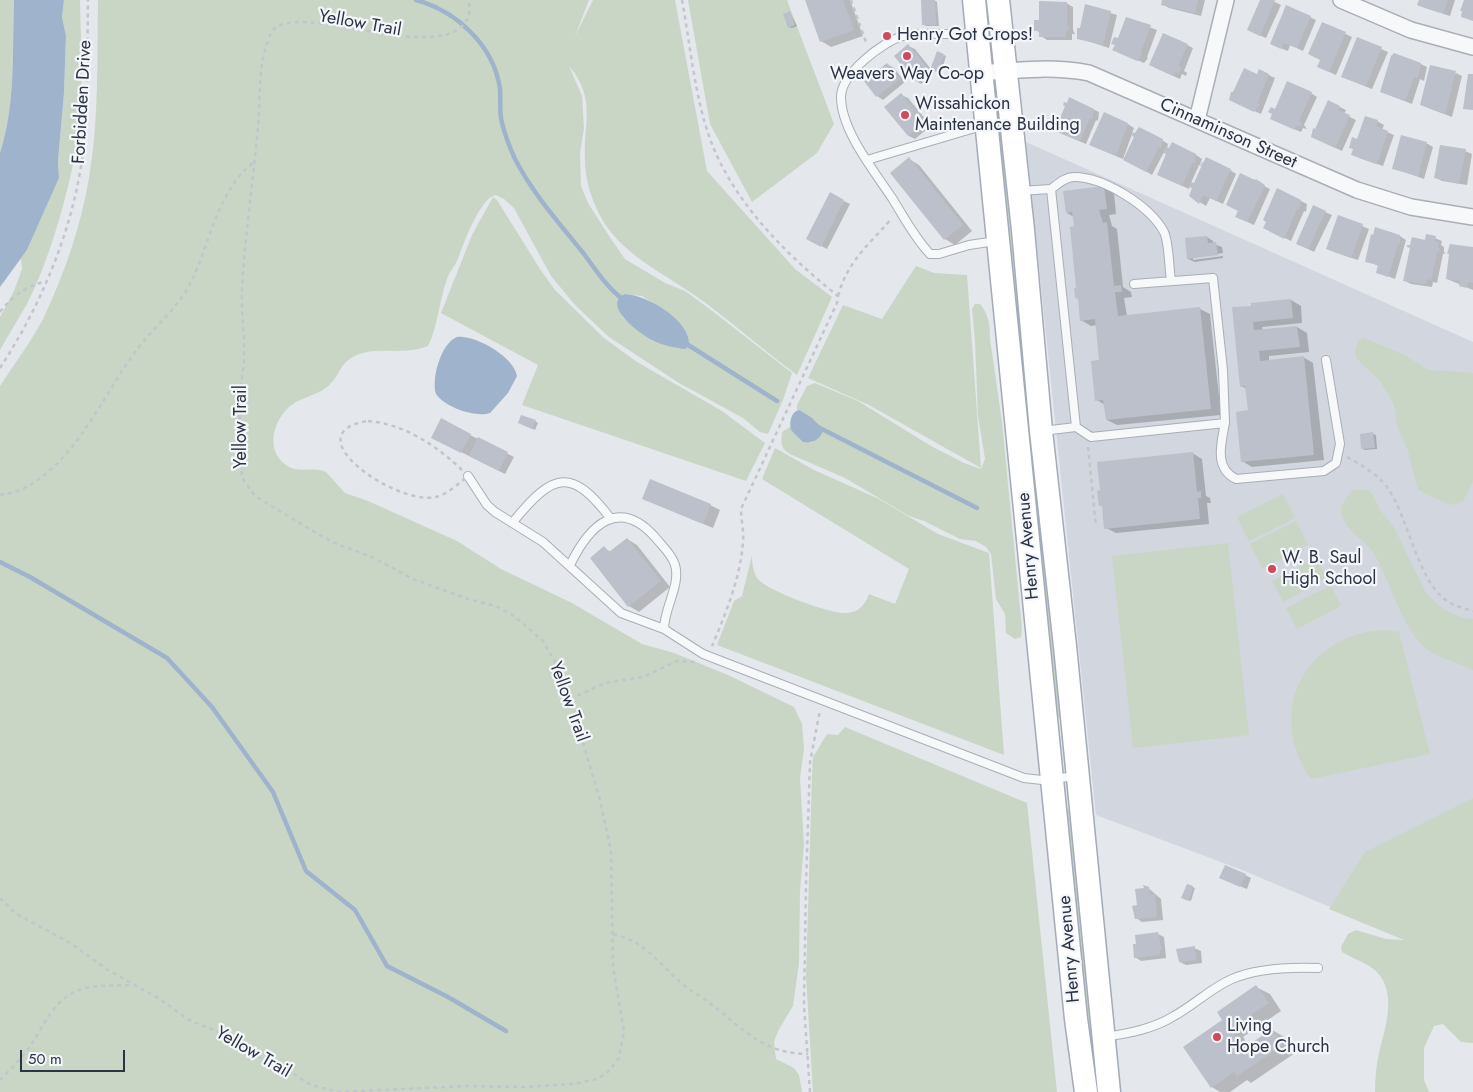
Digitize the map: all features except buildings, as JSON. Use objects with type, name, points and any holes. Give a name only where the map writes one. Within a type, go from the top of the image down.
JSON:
[{"type":"main road","name":"Henry Avenue","points":[[974,0],[998,241],[1065,646],[1109,1092]]},
{"type":"main road","name":"Henry Avenue","points":[[998,0],[1018,191],[1030,432],[1035,619],[1054,780],[1075,1009],[1086,1092]]},
{"type":"street","points":[[1197,120],[1226,0]]},
{"type":"street","points":[[1341,0],[1411,30],[1473,47]]},
{"type":"street","name":"Cinnaminson Street","points":[[981,73],[1048,68],[1089,73],[1370,195],[1411,207],[1473,217]]},
{"type":"lane","points":[[977,34],[907,36],[892,41],[871,56],[847,79],[841,96],[849,128],[867,160],[914,235],[930,254],[939,254],[969,245],[998,241]]},
{"type":"lane","points":[[867,160],[986,124]]},
{"type":"lane","points":[[1018,191],[1051,189],[1062,180],[1073,177],[1096,181],[1149,211],[1165,233],[1171,281]]},
{"type":"lane","points":[[1051,189],[1076,427]]},
{"type":"lane","points":[[1134,284],[1213,278],[1223,370],[1225,424],[1220,449],[1221,463],[1230,475],[1236,479],[1324,471],[1336,463],[1340,444],[1326,360]]},
{"type":"lane","points":[[1030,432],[1076,427],[1091,437],[1225,424]]},
{"type":"lane","points":[[468,476],[487,504],[543,542],[621,613],[664,628],[708,656],[1024,778],[1054,780],[1077,776]]},
{"type":"lane","points":[[513,522],[544,490],[557,482],[567,481],[580,485],[595,498],[611,519]]},
{"type":"lane","points":[[570,565],[580,544],[590,532],[611,519],[617,516],[632,518],[644,526],[670,555],[675,564],[675,578],[664,617],[664,628]]},
{"type":"lane","points":[[1103,1037],[1140,1031],[1158,1025],[1232,979],[1270,971],[1302,967],[1318,968]]},
{"type":"path","name":"Forbidden Drive","points":[[0,368],[24,329],[48,281],[69,219],[82,160],[86,104],[88,0]]},
{"type":"path","name":"Yellow Trail","points":[[397,30],[445,36],[458,31],[470,14],[468,0]]},
{"type":"path","points":[[682,0],[703,117],[714,148],[728,178],[751,209],[803,268],[838,296]]},
{"type":"path","points":[[851,0],[871,56]]},
{"type":"path","name":"Yellow Trail","points":[[0,898],[15,913],[72,944],[120,977],[158,998],[189,1020],[228,1036],[254,1055],[280,1065],[311,1085],[325,1090],[349,1092],[467,1086],[525,1087],[573,1084],[597,1079],[607,1073],[619,1058],[624,1031],[613,967],[612,851],[600,800],[570,698],[561,672],[550,652],[542,640],[514,616],[496,606],[468,599],[413,578],[372,557],[337,544],[268,504],[247,487],[242,478],[240,399],[244,360],[242,292],[258,126],[262,58],[274,26],[280,21]]},
{"type":"path","points":[[0,495],[13,492],[42,475],[62,458],[80,436],[139,347],[186,291],[237,178],[254,162]]},
{"type":"path","points":[[570,698],[605,683],[642,678],[677,661],[699,662],[708,656],[736,580],[744,539],[741,525],[741,509],[838,303],[843,278],[860,250],[899,211]]},
{"type":"path","points":[[0,312],[30,285],[48,281]]},
{"type":"path","points":[[378,422],[397,428],[447,455],[468,476],[448,492],[437,496],[413,496],[395,490],[353,464],[345,455],[341,446],[342,438],[350,426],[360,423],[378,422]]},
{"type":"path","points":[[1087,434],[1096,527]]},
{"type":"path","points":[[1339,453],[1375,474],[1389,490],[1429,579],[1440,596],[1455,606],[1473,611]]},
{"type":"path","points":[[810,1092],[804,989],[810,762],[823,702]]},
{"type":"path","points":[[613,934],[627,937],[648,950],[682,984],[696,992],[763,1045],[784,1051],[808,1054]]},
{"type":"path","points":[[118,986],[120,977]]},
{"type":"path","points":[[0,1080],[30,1046],[50,1013],[69,995],[87,988],[134,985]]},
{"type":"shaded area","name":"W. B. Saul High School","points":[[1026,142],[1473,342],[1473,967],[1242,870],[1096,815]]},
{"type":"green space","points":[[0,0],[14,0],[11,96],[9,115],[0,153]]},
{"type":"green space","points":[[64,0],[80,0],[81,93],[76,148],[63,207],[43,268],[27,304],[0,350],[0,317],[14,291],[22,269],[21,258],[27,250],[59,178],[58,161],[64,93],[66,36],[62,17]]},
{"type":"green space","points":[[98,0],[589,0],[575,36],[593,0],[675,0],[707,171],[795,269],[832,297],[797,375],[707,304],[644,262],[615,237],[595,205],[588,183],[585,147],[586,100],[578,78],[569,66],[582,96],[584,128],[580,153],[581,186],[588,203],[625,259],[665,283],[685,291],[792,373],[783,400],[768,434],[760,432],[743,418],[679,383],[609,337],[576,306],[551,276],[514,208],[496,195],[490,198],[478,212],[458,259],[448,276],[428,346],[409,350],[365,352],[351,358],[346,362],[332,383],[318,393],[294,403],[284,412],[276,427],[274,444],[275,452],[279,459],[291,468],[326,472],[345,493],[368,501],[457,541],[501,569],[572,603],[642,644],[674,653],[728,675],[794,707],[802,724],[804,749],[800,778],[804,844],[800,891],[799,963],[793,1006],[778,1031],[774,1042],[776,1059],[794,1068],[799,1075],[802,1092],[0,1092],[0,386],[43,319],[65,268],[86,196],[92,156],[97,89]],"holes":[[[625,294],[642,296],[672,316],[679,349],[650,339],[622,317]]]},
{"type":"green space","points":[[688,0],[787,0],[834,124],[817,153],[752,202],[710,124]]},
{"type":"green space","points":[[999,101],[1022,333],[1012,302],[993,102]]},
{"type":"green space","points":[[493,197],[497,200],[555,290],[604,338],[637,362],[722,411],[765,443],[746,481],[522,405],[538,365],[441,313],[472,235]]},
{"type":"green space","points":[[916,266],[934,273],[967,275],[981,468],[869,405],[808,378],[843,305],[882,319]]},
{"type":"green space","points":[[975,304],[980,304],[988,320],[1002,422],[1022,629],[1021,637],[1015,639],[1006,633],[1005,614],[996,599],[991,554],[986,547],[976,541],[960,539],[924,521],[909,516],[845,478],[790,454],[784,450],[781,442],[782,432],[790,427],[811,443],[818,438],[811,417],[797,410],[797,405],[807,386],[815,383],[858,401],[931,446],[964,463],[981,469],[985,459],[978,416],[972,309]]},
{"type":"green space","points":[[1364,338],[1405,355],[1428,370],[1473,373],[1473,482],[1463,501],[1450,505],[1418,490],[1408,451],[1397,425],[1394,404],[1379,380],[1358,360],[1355,354],[1358,340]]},
{"type":"green space","points":[[775,448],[814,470],[879,499],[938,534],[989,553],[1004,755],[717,645],[734,601],[742,596],[752,555],[757,578],[772,589],[799,601],[839,613],[847,613],[858,609],[866,601],[869,594],[895,604],[909,569],[762,479]]},
{"type":"green space","points":[[1032,466],[1036,466],[1061,717],[1055,717]]},
{"type":"green space","points":[[1353,490],[1367,490],[1371,492],[1380,510],[1394,527],[1425,591],[1430,597],[1440,607],[1451,613],[1473,619],[1473,670],[1434,654],[1422,645],[1414,635],[1372,551],[1349,528],[1342,516],[1343,504]]},
{"type":"green space","points":[[1283,494],[1295,518],[1249,541],[1237,517]]},
{"type":"green space","points":[[1296,521],[1308,545],[1262,568],[1250,544]]},
{"type":"green space","points":[[1228,543],[1249,735],[1133,748],[1112,556]]},
{"type":"green space","points":[[1316,558],[1327,578],[1283,602],[1272,581]]},
{"type":"green space","points":[[1331,585],[1341,606],[1297,629],[1286,608]]},
{"type":"green space","points":[[1385,630],[1399,632],[1430,754],[1311,779],[1298,754],[1292,728],[1293,703],[1300,681],[1314,661],[1333,646],[1357,635]]},
{"type":"green space","points":[[845,727],[1027,803],[1057,1092],[813,1092],[806,976],[813,757],[827,734],[838,735]]},
{"type":"green space","points":[[1473,798],[1473,1043],[1461,1042],[1443,1024],[1434,1026],[1424,1048],[1424,1080],[1429,1092],[1375,1092],[1377,1063],[1388,1011],[1387,990],[1383,980],[1376,971],[1342,952],[1341,947],[1348,934],[1356,930],[1386,939],[1404,940],[1329,909],[1365,852]]},
{"type":"green space","points":[[1067,809],[1071,811],[1102,1092],[1093,1092]]},
{"type":"water","points":[[14,0],[64,0],[62,17],[66,36],[64,93],[58,161],[59,178],[27,250],[0,287],[0,153],[9,115],[11,96]]},
{"type":"water","points":[[625,294],[634,295],[656,304],[676,319],[688,337],[689,346],[685,349],[664,345],[652,340],[631,325],[620,312],[617,305],[619,299]]},
{"type":"water","points":[[457,337],[465,337],[484,343],[502,355],[514,369],[517,376],[508,393],[490,413],[469,413],[446,403],[436,394],[435,380],[439,362],[446,346]]},
{"type":"water","points":[[799,410],[811,417],[823,429],[821,436],[816,440],[803,442],[791,430],[791,418]]},
{"type":"waterway","points":[[416,0],[446,12],[471,32],[482,45],[496,73],[500,89],[502,123],[511,150],[522,172],[547,208],[602,279],[624,300]]},
{"type":"waterway","points":[[685,343],[777,401]]},
{"type":"waterway","points":[[818,427],[977,508]]},
{"type":"waterway","points":[[0,562],[30,577],[167,658],[212,707],[273,792],[306,871],[355,910],[387,966],[448,997],[506,1031]]},
{"type":"place","name":"Henry Got Crops!","points":[[887,36]]},
{"type":"place","name":"Weavers Way Co-op","points":[[907,56]]},
{"type":"place","name":"Wissahickon Maintenance Building","points":[[905,115]]},
{"type":"place","name":"W. B. Saul High School","points":[[1272,569]]},
{"type":"place","name":"Living Hope Church","points":[[1217,1037]]}]
